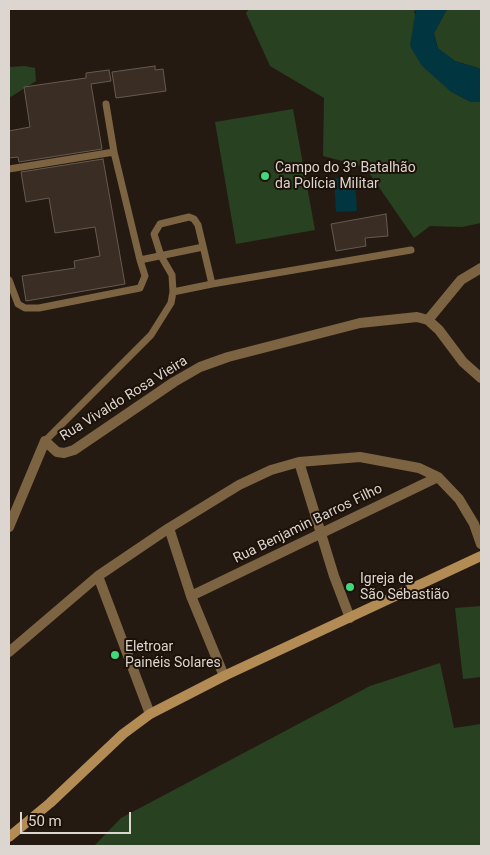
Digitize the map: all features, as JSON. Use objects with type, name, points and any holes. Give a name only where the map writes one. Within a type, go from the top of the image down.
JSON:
[{"type":"main road","points":[[9,837],[50,803],[123,734],[150,714],[224,676],[481,556]]},
{"type":"street","points":[[481,268],[461,280],[428,320],[440,330],[463,362],[481,378]]},
{"type":"street","name":"Rua Vivaldo Rosa Vieira","points":[[9,527],[45,442],[57,452],[64,453],[74,450],[174,382],[200,367],[228,357],[360,324],[417,317],[428,320]]},
{"type":"street","points":[[9,652],[98,576],[169,528],[239,485],[271,470],[298,462],[360,457],[419,468],[438,477],[460,499],[474,524],[481,544]]},
{"type":"street","points":[[298,462],[320,533],[350,618]]},
{"type":"street","name":"Rua Benjamin Barros Filho","points":[[191,596],[438,477]]},
{"type":"street","points":[[169,528],[191,596],[224,676]]},
{"type":"street","points":[[98,576],[150,714]]},
{"type":"lane","points":[[9,280],[18,304],[25,308],[39,308],[140,288],[145,276],[114,152],[106,104]]},
{"type":"lane","points":[[9,169],[114,152]]},
{"type":"lane","points":[[45,442],[151,335],[170,302],[173,292],[172,275],[161,256],[154,234],[155,228],[171,220],[189,217],[194,219],[198,224],[212,284]]},
{"type":"lane","points":[[140,260],[203,247]]},
{"type":"lane","points":[[173,292],[411,250]]},
{"type":"green space","points":[[249,9],[416,9],[414,12],[450,91],[471,102],[481,102],[481,223],[462,227],[430,226],[414,238],[365,167],[323,156],[324,98],[270,66],[246,13]]},
{"type":"green space","points":[[447,9],[481,9],[481,69],[455,61],[438,49],[434,33]]},
{"type":"green space","points":[[25,66],[35,68],[36,81],[9,98],[9,67]]},
{"type":"green space","name":"Campo do 3º Batalhão da Polícia Militar","points":[[293,109],[315,230],[236,244],[215,122]]},
{"type":"green space","points":[[481,606],[481,677],[463,679],[455,608]]},
{"type":"green space","points":[[440,663],[454,728],[481,724],[481,846],[94,846],[121,818],[370,686]]},
{"type":"water","points":[[416,9],[447,9],[434,33],[438,48],[455,61],[481,69],[481,102],[471,102],[450,91],[422,66],[410,46]]},
{"type":"water","points":[[355,177],[357,211],[336,212],[334,178]]},
{"type":"building","points":[[155,66],[155,70],[163,69],[166,91],[116,98],[112,72]]},
{"type":"building","points":[[109,70],[111,81],[91,84],[102,149],[19,162],[18,157],[9,158],[9,131],[30,127],[24,87],[86,78],[86,73]]},
{"type":"building","points":[[103,159],[125,284],[26,301],[22,276],[75,268],[74,261],[100,256],[95,227],[55,233],[49,198],[26,202],[21,172]]},
{"type":"building","points":[[386,214],[388,236],[365,238],[366,246],[336,251],[331,224]]},
{"type":"place","name":"Campo do 3º Batalhão da Polícia Militar","points":[[265,176]]},
{"type":"place","name":"Igreja de São Sebastião","points":[[350,587]]},
{"type":"place","name":"Eletroar Painéis Solares","points":[[115,655]]}]
